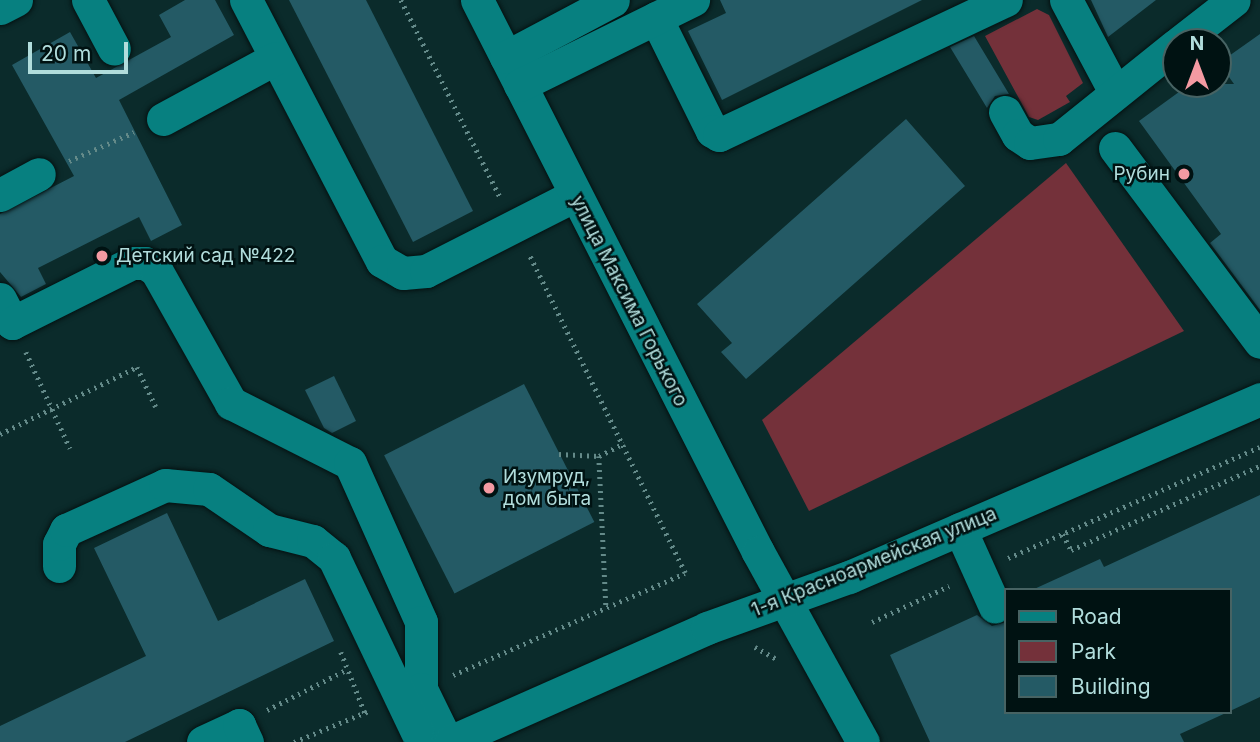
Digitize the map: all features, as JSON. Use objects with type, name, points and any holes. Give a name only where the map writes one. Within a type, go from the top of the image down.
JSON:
[{"type":"street","points":[[0,8],[16,0]]},
{"type":"street","points":[[88,0],[114,49]]},
{"type":"street","points":[[246,0],[382,261],[403,274],[426,271],[575,195]]},
{"type":"street","name":"улица Максима Горького","points":[[477,0],[785,600],[863,742]]},
{"type":"street","points":[[513,71],[612,0]]},
{"type":"street","points":[[513,71],[656,18],[694,0]]},
{"type":"street","points":[[656,18],[712,131],[719,135],[1006,0]]},
{"type":"street","points":[[1066,0],[1115,92]]},
{"type":"street","points":[[1198,28],[1234,0]]},
{"type":"street","points":[[1005,112],[1018,135],[1030,143],[1046,144],[1059,139],[1162,55]]},
{"type":"street","points":[[163,118],[276,58]]},
{"type":"street","points":[[1115,148],[1260,342]]},
{"type":"street","points":[[6,311],[132,263],[145,263],[156,270],[231,403],[351,463],[421,622],[411,693],[422,742]]},
{"type":"street","name":"1-я Красноармейская улица","points":[[449,742],[707,628],[785,600],[960,529],[1260,399]]},
{"type":"street","points":[[59,566],[59,544],[66,530],[165,485],[209,489],[269,530],[325,548],[411,693],[449,742]]},
{"type":"street","points":[[960,529],[995,607]]},
{"type":"street","points":[[203,742],[243,734]]},
{"type":"path","points":[[294,742],[684,573],[624,443],[401,0]]},
{"type":"path","points":[[13,180],[163,118]]},
{"type":"path","points":[[6,311],[70,448]]},
{"type":"path","points":[[0,434],[137,367],[156,407]]},
{"type":"path","points":[[559,454],[599,456],[624,443]]},
{"type":"path","points":[[872,622],[1260,447]]},
{"type":"path","points":[[599,456],[606,606]]},
{"type":"path","points":[[1063,534],[1071,551],[1260,466]]},
{"type":"path","points":[[743,650],[753,646],[785,664]]},
{"type":"path","points":[[243,734],[346,670]]},
{"type":"green space","points":[[1037,9],[1049,15],[1083,83],[1066,96],[1070,102],[1038,120],[1029,117],[985,36]]},
{"type":"green space","points":[[1066,163],[1184,331],[809,511],[762,420]]},
{"type":"building","points":[[185,0],[215,0],[234,35],[119,100],[182,225],[151,241],[139,217],[38,268],[46,284],[21,297],[0,272],[0,214],[74,176],[12,65],[70,32],[96,78],[171,37],[159,15]]},
{"type":"building","points":[[289,0],[366,0],[473,211],[413,242]]},
{"type":"building","points":[[720,0],[922,0],[722,100],[688,31],[726,13]]},
{"type":"building","points":[[1091,0],[1156,0],[1108,37]]},
{"type":"building","points":[[1260,34],[1260,310],[1210,243],[1221,234],[1139,121],[1171,98],[1232,98],[1232,54]]},
{"type":"building","points":[[974,36],[1009,94],[995,96],[987,108],[950,47]]},
{"type":"building","points":[[906,119],[965,186],[746,379],[721,352],[732,343],[697,304]]},
{"type":"building","points":[[334,376],[356,421],[332,433],[324,428],[305,390]]},
{"type":"building","name":"Изумруд, дом быта","points":[[524,384],[594,522],[454,593],[384,455]]},
{"type":"building","points":[[1260,495],[1260,697],[1232,710],[1232,588],[1036,588],[1100,559],[1104,567]]},
{"type":"building","points":[[167,513],[218,621],[305,579],[334,641],[125,742],[0,742],[0,726],[146,656],[94,548]]},
{"type":"building","points":[[977,615],[992,626],[1004,623],[1004,714],[1224,714],[1180,734],[1184,742],[930,742],[890,655]]},
{"type":"place","name":"Рубин","points":[[1184,174]]},
{"type":"place","name":"Детский сад №422","points":[[102,256]]},
{"type":"place","name":"Изумруд, дом быта","points":[[489,488]]}]
